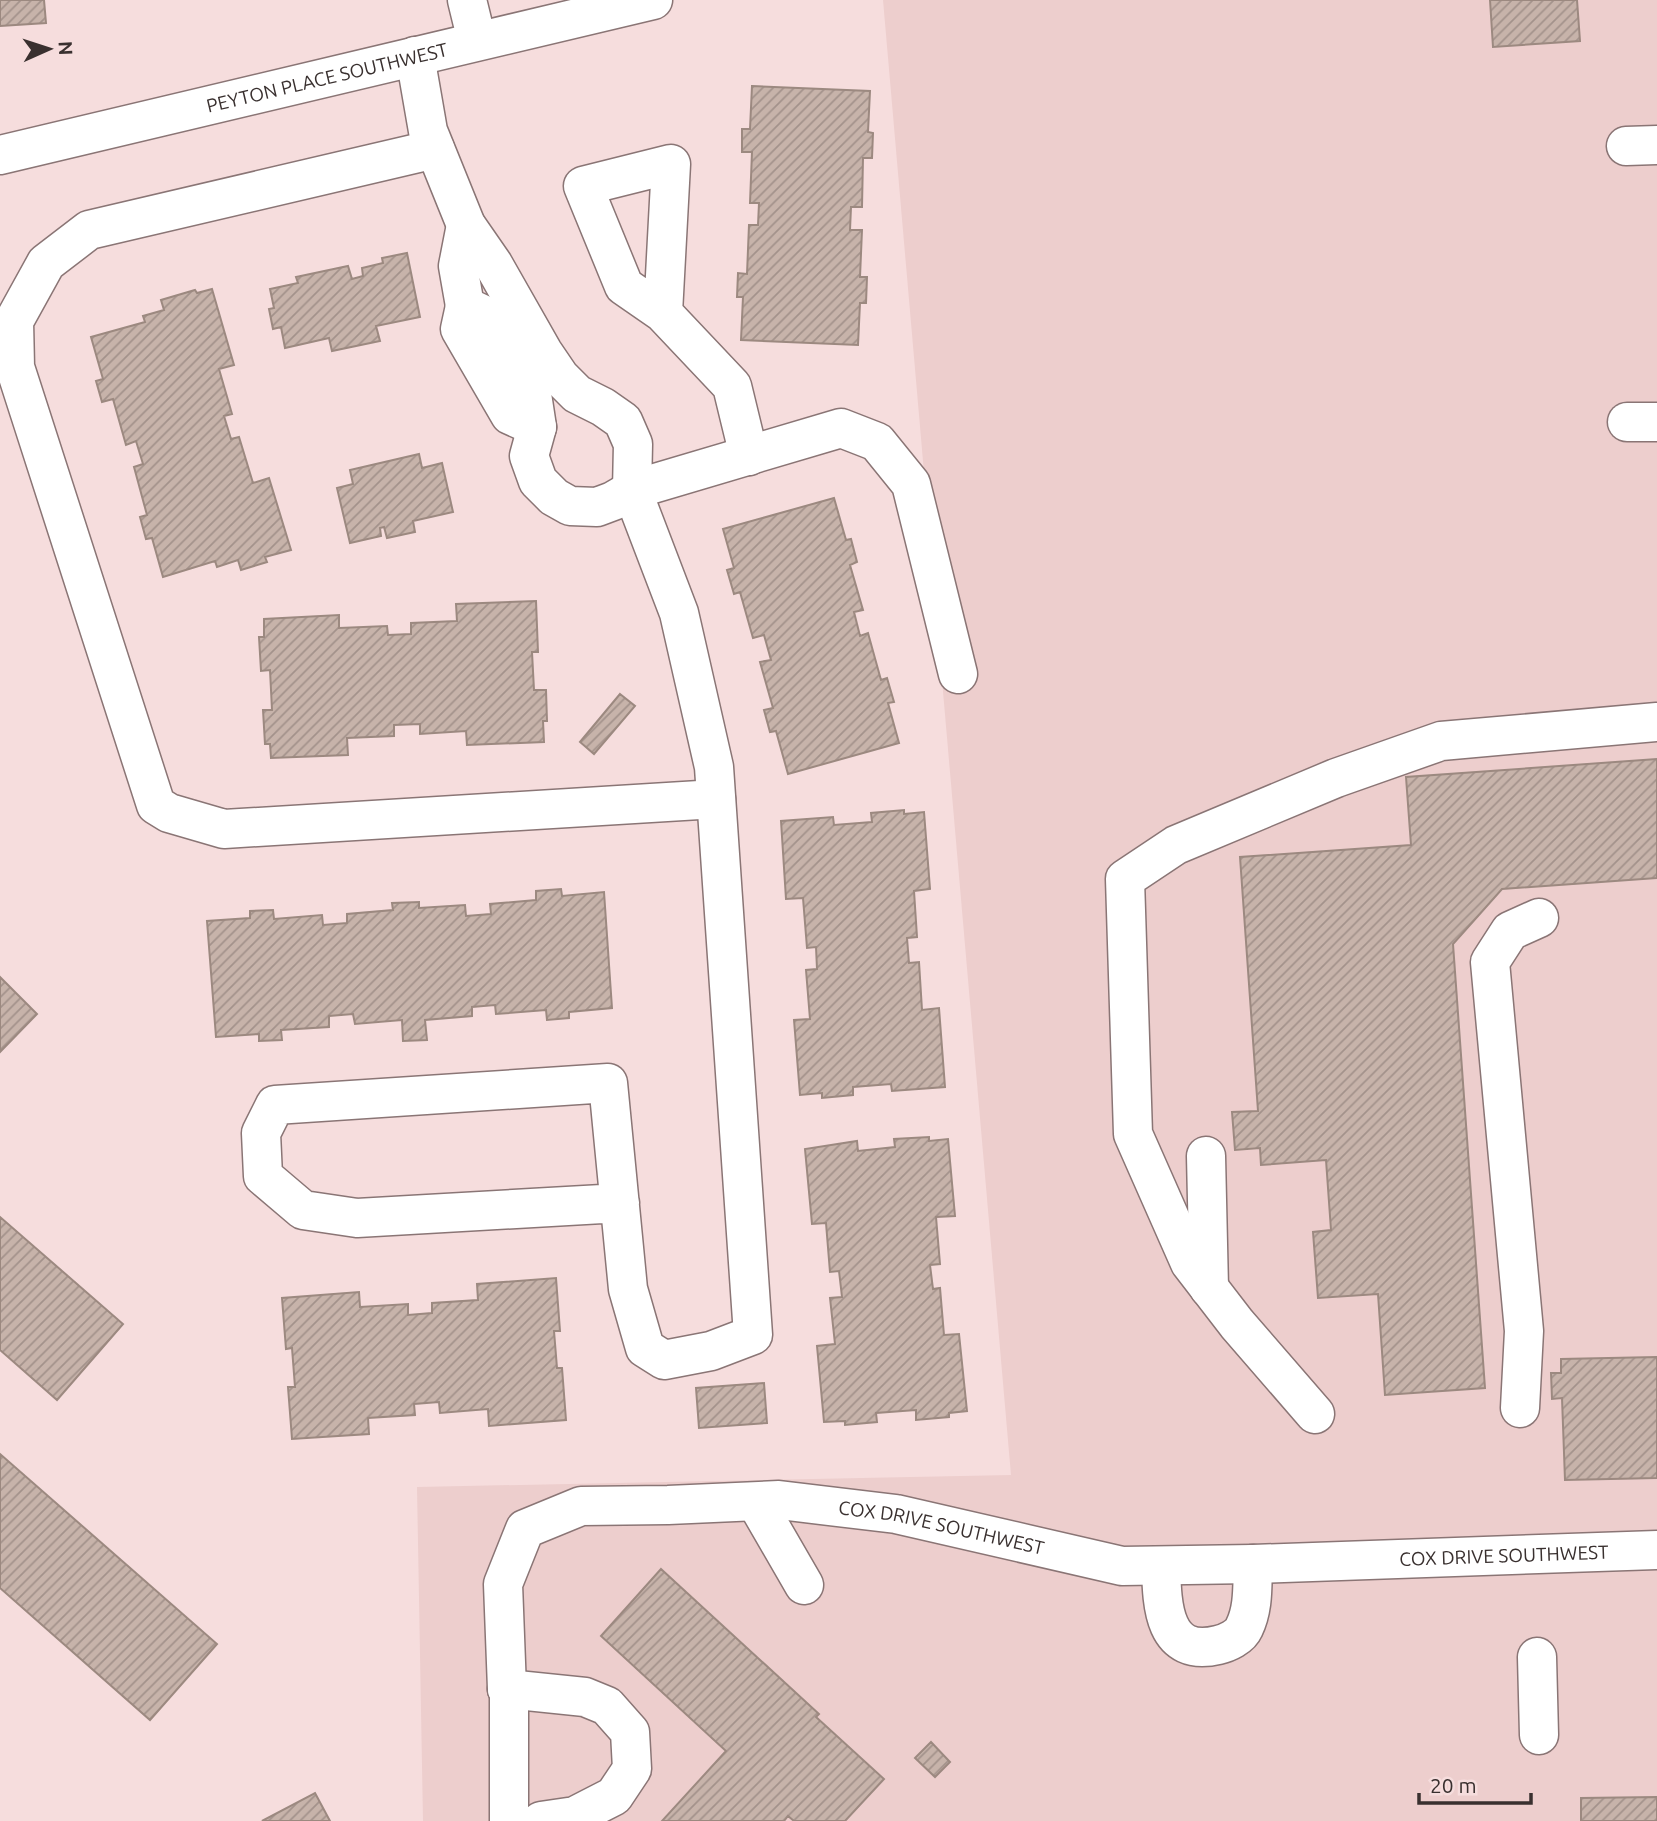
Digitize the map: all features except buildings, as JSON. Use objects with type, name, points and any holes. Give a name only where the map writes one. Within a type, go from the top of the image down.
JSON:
[{"type":"street","points":[[467,0],[477,41]]},
{"type":"street","name":"PEYTON PLACE SOUTHWEST","points":[[0,155],[653,0]]},
{"type":"street","points":[[415,56],[428,131],[466,225],[493,264],[510,415],[543,399],[577,394],[623,421],[633,444],[632,490],[679,613],[714,767],[753,1335],[711,1351],[664,1360],[645,1348],[628,1289],[620,1203],[608,1083],[275,1105],[261,1133],[263,1176],[303,1210],[357,1218],[620,1203]]},
{"type":"street","points":[[435,149],[89,230],[46,263],[14,321],[15,367],[156,805],[169,813],[224,829],[716,799]]},
{"type":"street","points":[[466,225],[458,266],[465,306],[460,329],[502,341],[543,399],[529,456],[538,481],[554,497],[570,506],[597,507],[632,490],[841,428],[877,442],[911,484],[958,674]]},
{"type":"street","points":[[663,313],[732,386],[749,456]]},
{"type":"street","points":[[1315,1414],[1237,1324],[1190,1263],[1133,1134],[1125,879],[1176,845],[1336,778],[1441,741],[1657,722]]},
{"type":"street","points":[[1520,1408],[1524,1331],[1490,962],[1510,931],[1539,918]]},
{"type":"street","points":[[1206,1156],[1209,1288]]},
{"type":"street","name":"COX DRIVE SOUTHWEST","points":[[509,1821],[509,1690],[503,1584],[525,1529],[581,1506],[779,1500],[897,1514],[1122,1566],[1657,1550]]},
{"type":"street","points":[[756,1502],[804,1585]]},
{"type":"street","points":[[1161,1566],[1162,1602],[1171,1631],[1184,1644],[1207,1647],[1227,1643],[1243,1631],[1251,1606],[1253,1564]]},
{"type":"street","points":[[1537,1657],[1539,1735]]},
{"type":"street","points":[[507,1689],[585,1697],[607,1706],[630,1732],[632,1769],[614,1796],[575,1816],[541,1821]]},
{"type":"shaded area","points":[[883,0],[1657,0],[1657,1821],[423,1821],[417,1487],[1011,1475]]}]
